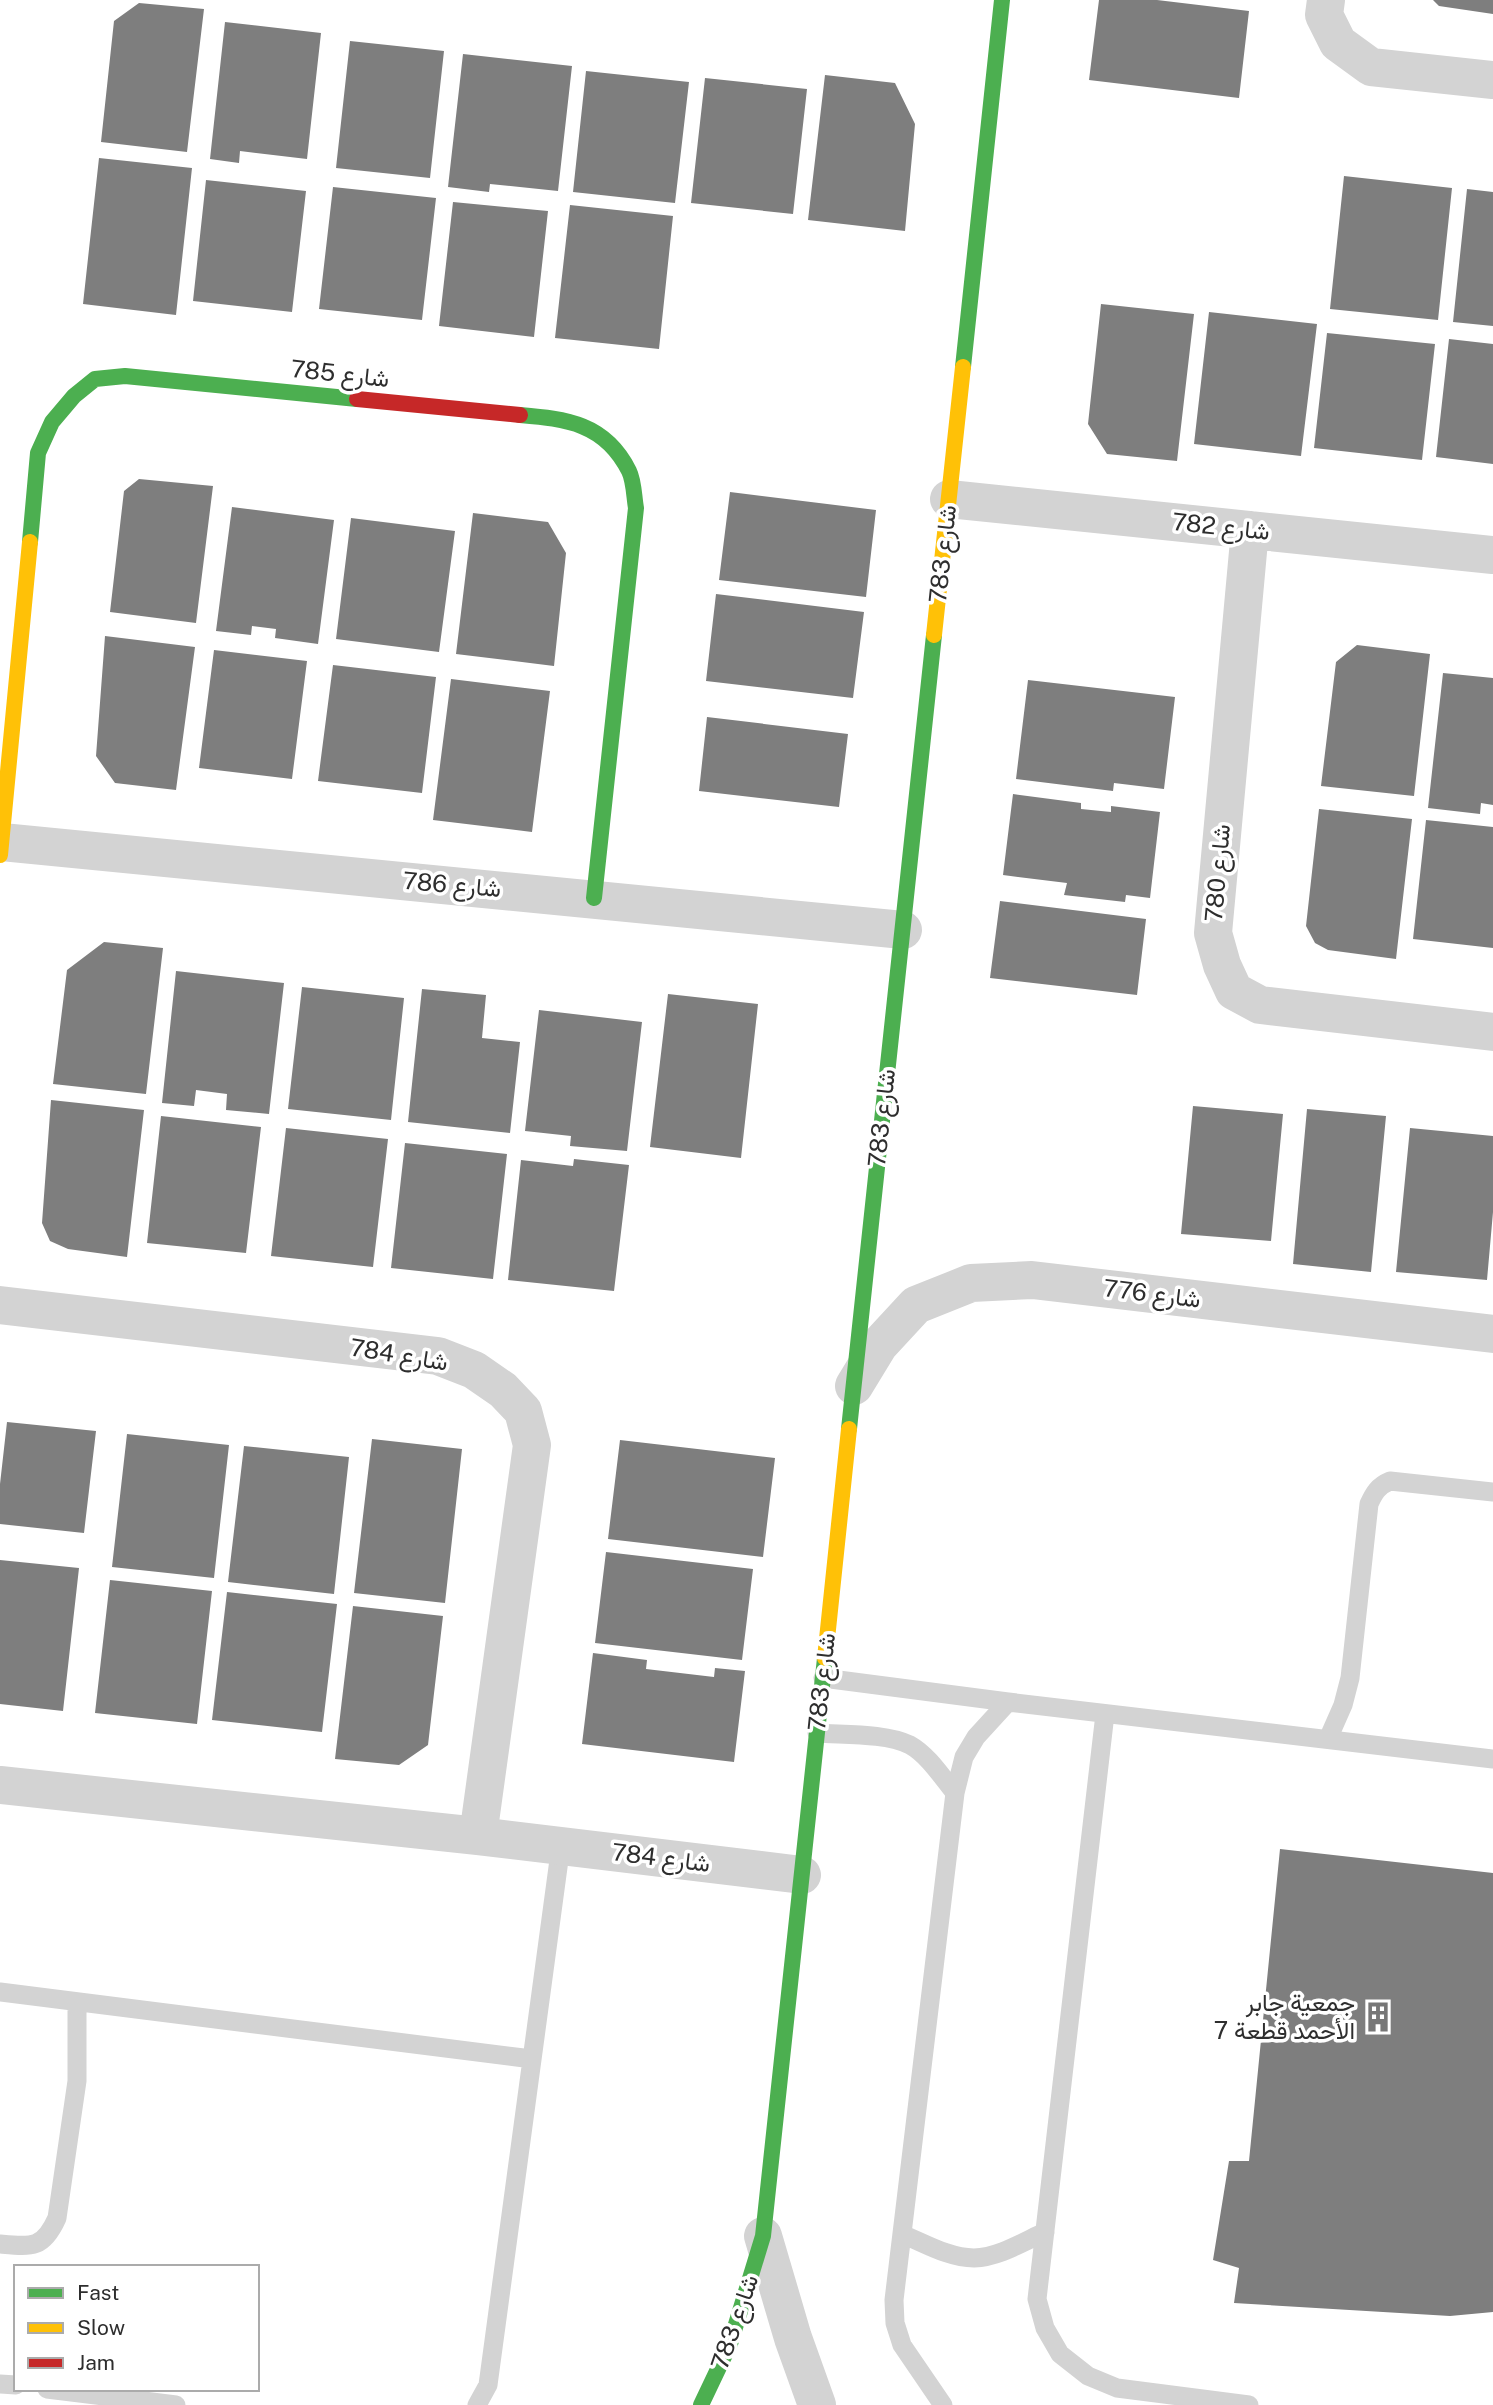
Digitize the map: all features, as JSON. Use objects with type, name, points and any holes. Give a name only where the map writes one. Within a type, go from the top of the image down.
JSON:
[{"type":"street","name":"شارع 783","points":[[701,2405],[712,2388],[734,2334],[763,2236],[1002,0]]},
{"type":"street","points":[[1326,0],[1324,15],[1338,43],[1371,67],[1493,80]]},
{"type":"street","name":"شارع 785","points":[[1,848],[38,453],[52,422],[74,396],[95,379],[125,376],[563,419],[590,428],[612,447],[630,472],[636,508],[594,898]]},
{"type":"street","name":"شارع 782","points":[[949,499],[1493,555]]},
{"type":"street","name":"شارع 780","points":[[1250,530],[1213,933],[1222,965],[1234,991],[1260,1005],[1493,1032]]},
{"type":"street","name":"شارع 786","points":[[1,848],[594,898],[903,930]]},
{"type":"street","name":"شارع 776","points":[[854,1386],[879,1345],[916,1305],[971,1283],[1032,1280],[1493,1334]]},
{"type":"street","name":"شارع 784","points":[[0,1305],[438,1356],[474,1370],[502,1390],[523,1411],[532,1445],[478,1836]]},
{"type":"street","name":"شارع 784","points":[[0,1786],[561,1845],[802,1875]]},
{"type":"street","name":"شارع 783","points":[[763,2236],[793,2338],[817,2405]]},
{"type":"lane","points":[[1328,1739],[1343,1705],[1350,1678],[1369,1504],[1373,1493],[1380,1485],[1390,1481],[1493,1492]]},
{"type":"lane","points":[[823,1678],[1493,1759]]},
{"type":"lane","points":[[943,2405],[902,2345],[895,2323],[894,2300],[955,1793],[964,1757],[976,1737],[1008,1702]]},
{"type":"lane","points":[[1105,1714],[1037,2299],[1045,2328],[1060,2354],[1088,2375],[1117,2388],[1183,2401],[1249,2405]]},
{"type":"lane","points":[[817,1732],[891,1739],[911,1746],[930,1762],[955,1793]]},
{"type":"lane","points":[[477,2405],[488,2385],[561,1845]]},
{"type":"lane","points":[[0,1992],[532,2059]]},
{"type":"lane","points":[[0,2244],[38,2245],[50,2233],[57,2218],[77,2081],[77,2002]]},
{"type":"lane","points":[[902,2234],[948,2253],[973,2258],[998,2253],[1045,2232]]},
{"type":"lane","points":[[63,2391],[176,2405]]},
{"type":"building","points":[[1099,0],[1157,0],[1249,11],[1239,98],[1089,80]]},
{"type":"building","points":[[1433,0],[1493,0],[1493,14],[1439,6]]},
{"type":"building","points":[[139,3],[204,9],[187,152],[101,142],[114,21]]},
{"type":"building","points":[[225,22],[321,33],[307,159],[240,151],[239,163],[210,159]]},
{"type":"building","points":[[350,41],[444,51],[430,178],[336,168]]},
{"type":"building","points":[[463,54],[572,66],[558,191],[490,184],[489,192],[448,187]]},
{"type":"building","points":[[586,71],[689,82],[675,203],[573,192]]},
{"type":"building","points":[[825,75],[895,83],[915,124],[905,231],[808,220]]},
{"type":"building","points":[[705,78],[807,89],[793,214],[691,203]]},
{"type":"building","points":[[99,158],[192,168],[176,315],[83,304]]},
{"type":"building","points":[[1344,176],[1452,188],[1438,320],[1330,309]]},
{"type":"building","points":[[206,180],[306,191],[292,312],[193,301]]},
{"type":"building","points":[[333,187],[436,198],[422,320],[319,309]]},
{"type":"building","points":[[1467,189],[1493,192],[1493,326],[1453,322]]},
{"type":"building","points":[[453,202],[548,211],[534,337],[439,326]]},
{"type":"building","points":[[570,205],[673,216],[659,349],[555,338]]},
{"type":"building","points":[[1101,304],[1194,314],[1177,461],[1107,454],[1088,424]]},
{"type":"building","points":[[1209,312],[1317,324],[1301,456],[1194,444]]},
{"type":"building","points":[[1327,333],[1435,344],[1422,460],[1314,448]]},
{"type":"building","points":[[1449,339],[1493,344],[1493,464],[1436,457]]},
{"type":"building","points":[[139,479],[213,486],[196,623],[110,612],[124,491]]},
{"type":"building","points":[[730,492],[876,510],[866,597],[719,580]]},
{"type":"building","points":[[232,507],[334,520],[318,644],[275,638],[276,629],[252,626],[251,635],[216,631]]},
{"type":"building","points":[[473,513],[548,522],[566,553],[554,666],[456,654]]},
{"type":"building","points":[[351,518],[455,531],[439,652],[336,639]]},
{"type":"building","points":[[716,594],[864,612],[853,698],[706,681]]},
{"type":"building","points":[[105,636],[195,647],[176,790],[115,783],[96,756]]},
{"type":"building","points":[[1357,645],[1430,654],[1414,796],[1321,786],[1336,662]]},
{"type":"building","points":[[214,650],[307,661],[292,779],[199,768]]},
{"type":"building","points":[[333,665],[436,677],[422,793],[318,781]]},
{"type":"building","points":[[1443,673],[1493,678],[1493,805],[1481,803],[1480,814],[1428,808]]},
{"type":"building","points":[[451,679],[550,691],[532,832],[433,820]]},
{"type":"building","points":[[1028,680],[1175,697],[1164,789],[1114,783],[1113,791],[1016,779]]},
{"type":"building","points":[[707,717],[848,734],[839,807],[699,791]]},
{"type":"building","points":[[1013,794],[1081,803],[1081,809],[1111,812],[1111,806],[1160,812],[1150,898],[1126,895],[1125,902],[1064,895],[1067,883],[1003,875]]},
{"type":"building","points":[[1319,809],[1412,819],[1396,959],[1328,950],[1315,943],[1306,926]]},
{"type":"building","points":[[1426,820],[1493,827],[1493,948],[1413,939]]},
{"type":"building","points":[[1000,901],[1146,919],[1137,995],[990,978]]},
{"type":"building","points":[[104,942],[163,948],[146,1094],[53,1084],[67,970]]},
{"type":"building","points":[[176,971],[284,983],[269,1114],[226,1110],[227,1094],[196,1090],[194,1106],[162,1103]]},
{"type":"building","points":[[302,987],[404,998],[391,1120],[288,1109]]},
{"type":"building","points":[[422,989],[486,995],[482,1038],[520,1042],[510,1133],[408,1122]]},
{"type":"building","points":[[668,994],[758,1004],[741,1158],[650,1147]]},
{"type":"building","points":[[539,1010],[642,1022],[627,1151],[570,1146],[571,1136],[525,1131]]},
{"type":"building","points":[[51,1100],[144,1110],[127,1257],[68,1249],[50,1241],[42,1223]]},
{"type":"building","points":[[1193,1106],[1283,1114],[1271,1241],[1181,1234]]},
{"type":"building","points":[[1307,1109],[1386,1116],[1371,1272],[1293,1264]]},
{"type":"building","points":[[161,1116],[261,1127],[246,1253],[147,1243]]},
{"type":"building","points":[[286,1128],[388,1139],[373,1267],[271,1256]]},
{"type":"building","points":[[1410,1128],[1493,1136],[1493,1212],[1487,1280],[1396,1272]]},
{"type":"building","points":[[405,1143],[507,1154],[493,1279],[391,1268]]},
{"type":"building","points":[[574,1159],[629,1165],[614,1291],[508,1280],[521,1160],[573,1166]]},
{"type":"building","points":[[7,1422],[96,1431],[84,1533],[0,1524],[0,1484]]},
{"type":"building","points":[[127,1434],[229,1445],[214,1578],[112,1567]]},
{"type":"building","points":[[372,1439],[462,1449],[445,1603],[354,1593]]},
{"type":"building","points":[[620,1440],[775,1458],[763,1557],[608,1539]]},
{"type":"building","points":[[244,1446],[349,1457],[334,1594],[228,1582]]},
{"type":"building","points":[[606,1552],[753,1569],[742,1660],[595,1643]]},
{"type":"building","points":[[0,1560],[79,1568],[63,1711],[0,1704]]},
{"type":"building","points":[[110,1580],[212,1591],[197,1724],[95,1713]]},
{"type":"building","points":[[227,1592],[337,1604],[322,1732],[212,1720]]},
{"type":"building","points":[[353,1606],[443,1616],[428,1745],[399,1765],[335,1759]]},
{"type":"building","points":[[593,1653],[647,1660],[646,1669],[714,1677],[715,1668],[745,1671],[734,1762],[582,1744]]},
{"type":"building","name":"جمعية جابر الأحمد قطعة 7","points":[[1280,1849],[1493,1873],[1493,2312],[1450,2316],[1234,2303],[1239,2268],[1213,2260],[1229,2161],[1249,2161]]},
{"type":"traffic: fast","points":[[963,367],[1002,0]]},
{"type":"traffic: fast","points":[[30,542],[38,453],[52,422],[74,396],[95,379],[125,376],[357,399]]},
{"type":"traffic: fast","points":[[520,415],[568,422],[596,433],[619,455],[633,484],[636,508],[594,898]]},
{"type":"traffic: fast","points":[[849,1429],[934,635]]},
{"type":"traffic: fast","points":[[701,2405],[730,2344],[763,2236],[825,1658]]},
{"type":"traffic: slow","points":[[934,635],[963,367]]},
{"type":"traffic: slow","points":[[0,855],[30,542]]},
{"type":"traffic: slow","points":[[825,1658],[849,1429]]},
{"type":"traffic: jam","points":[[357,399],[520,415]]},
{"type":"place","name":"جمعية جابر الأحمد قطعة 7","points":[[1378,2017]]}]
